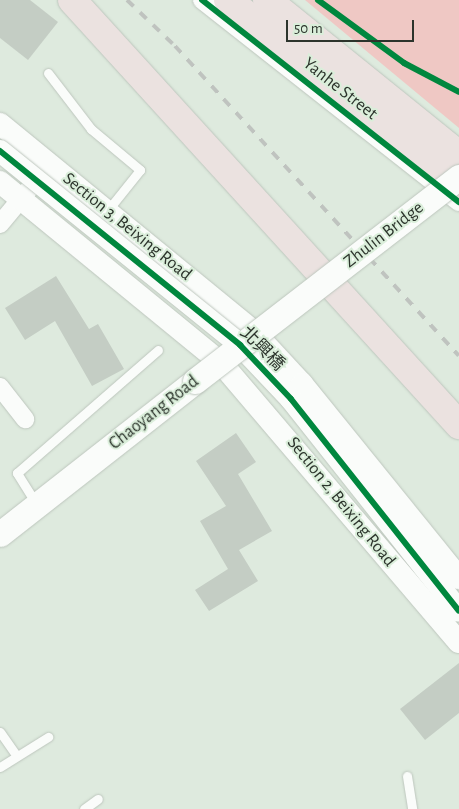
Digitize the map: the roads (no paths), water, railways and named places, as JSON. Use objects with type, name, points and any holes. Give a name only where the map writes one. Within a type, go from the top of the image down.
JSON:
[{"type":"highway","points":[[72,0],[370,319],[459,405]]},
{"type":"highway","points":[[95,0],[459,425]]},
{"type":"highway","points":[[228,0],[459,185]]},
{"type":"highway","points":[[267,0],[459,155]]},
{"type":"main road","name":"Zhulin Bridge","points":[[308,293],[459,177]]},
{"type":"main road","name":"Chaoyang Road","points":[[0,534],[195,381],[246,338],[308,293]]},
{"type":"street","name":"Yanhe Street","points":[[202,0],[459,202]]},
{"type":"street","name":"Section 3, Beixing Road","points":[[0,124],[108,210],[246,338]]},
{"type":"street","name":"北興橋","points":[[0,151],[246,338],[372,504],[459,611]]},
{"type":"street","points":[[0,224],[50,164]]},
{"type":"street","points":[[0,182],[21,198]]},
{"type":"street","name":"Section 2, Beixing Road","points":[[21,198],[222,364],[459,642]]},
{"type":"street","points":[[246,338],[302,384],[459,578]]},
{"type":"street","points":[[0,387],[25,419]]},
{"type":"lane","points":[[48,73],[91,129],[140,170],[108,210]]},
{"type":"lane","points":[[37,505],[17,473],[158,350]]},
{"type":"lane","points":[[0,732],[18,756]]},
{"type":"lane","points":[[0,767],[48,738]]},
{"type":"lane","points":[[407,776],[412,809]]},
{"type":"lane","points":[[84,809],[98,799]]},
{"type":"railway","points":[[127,0],[175,46],[459,356]]}]
